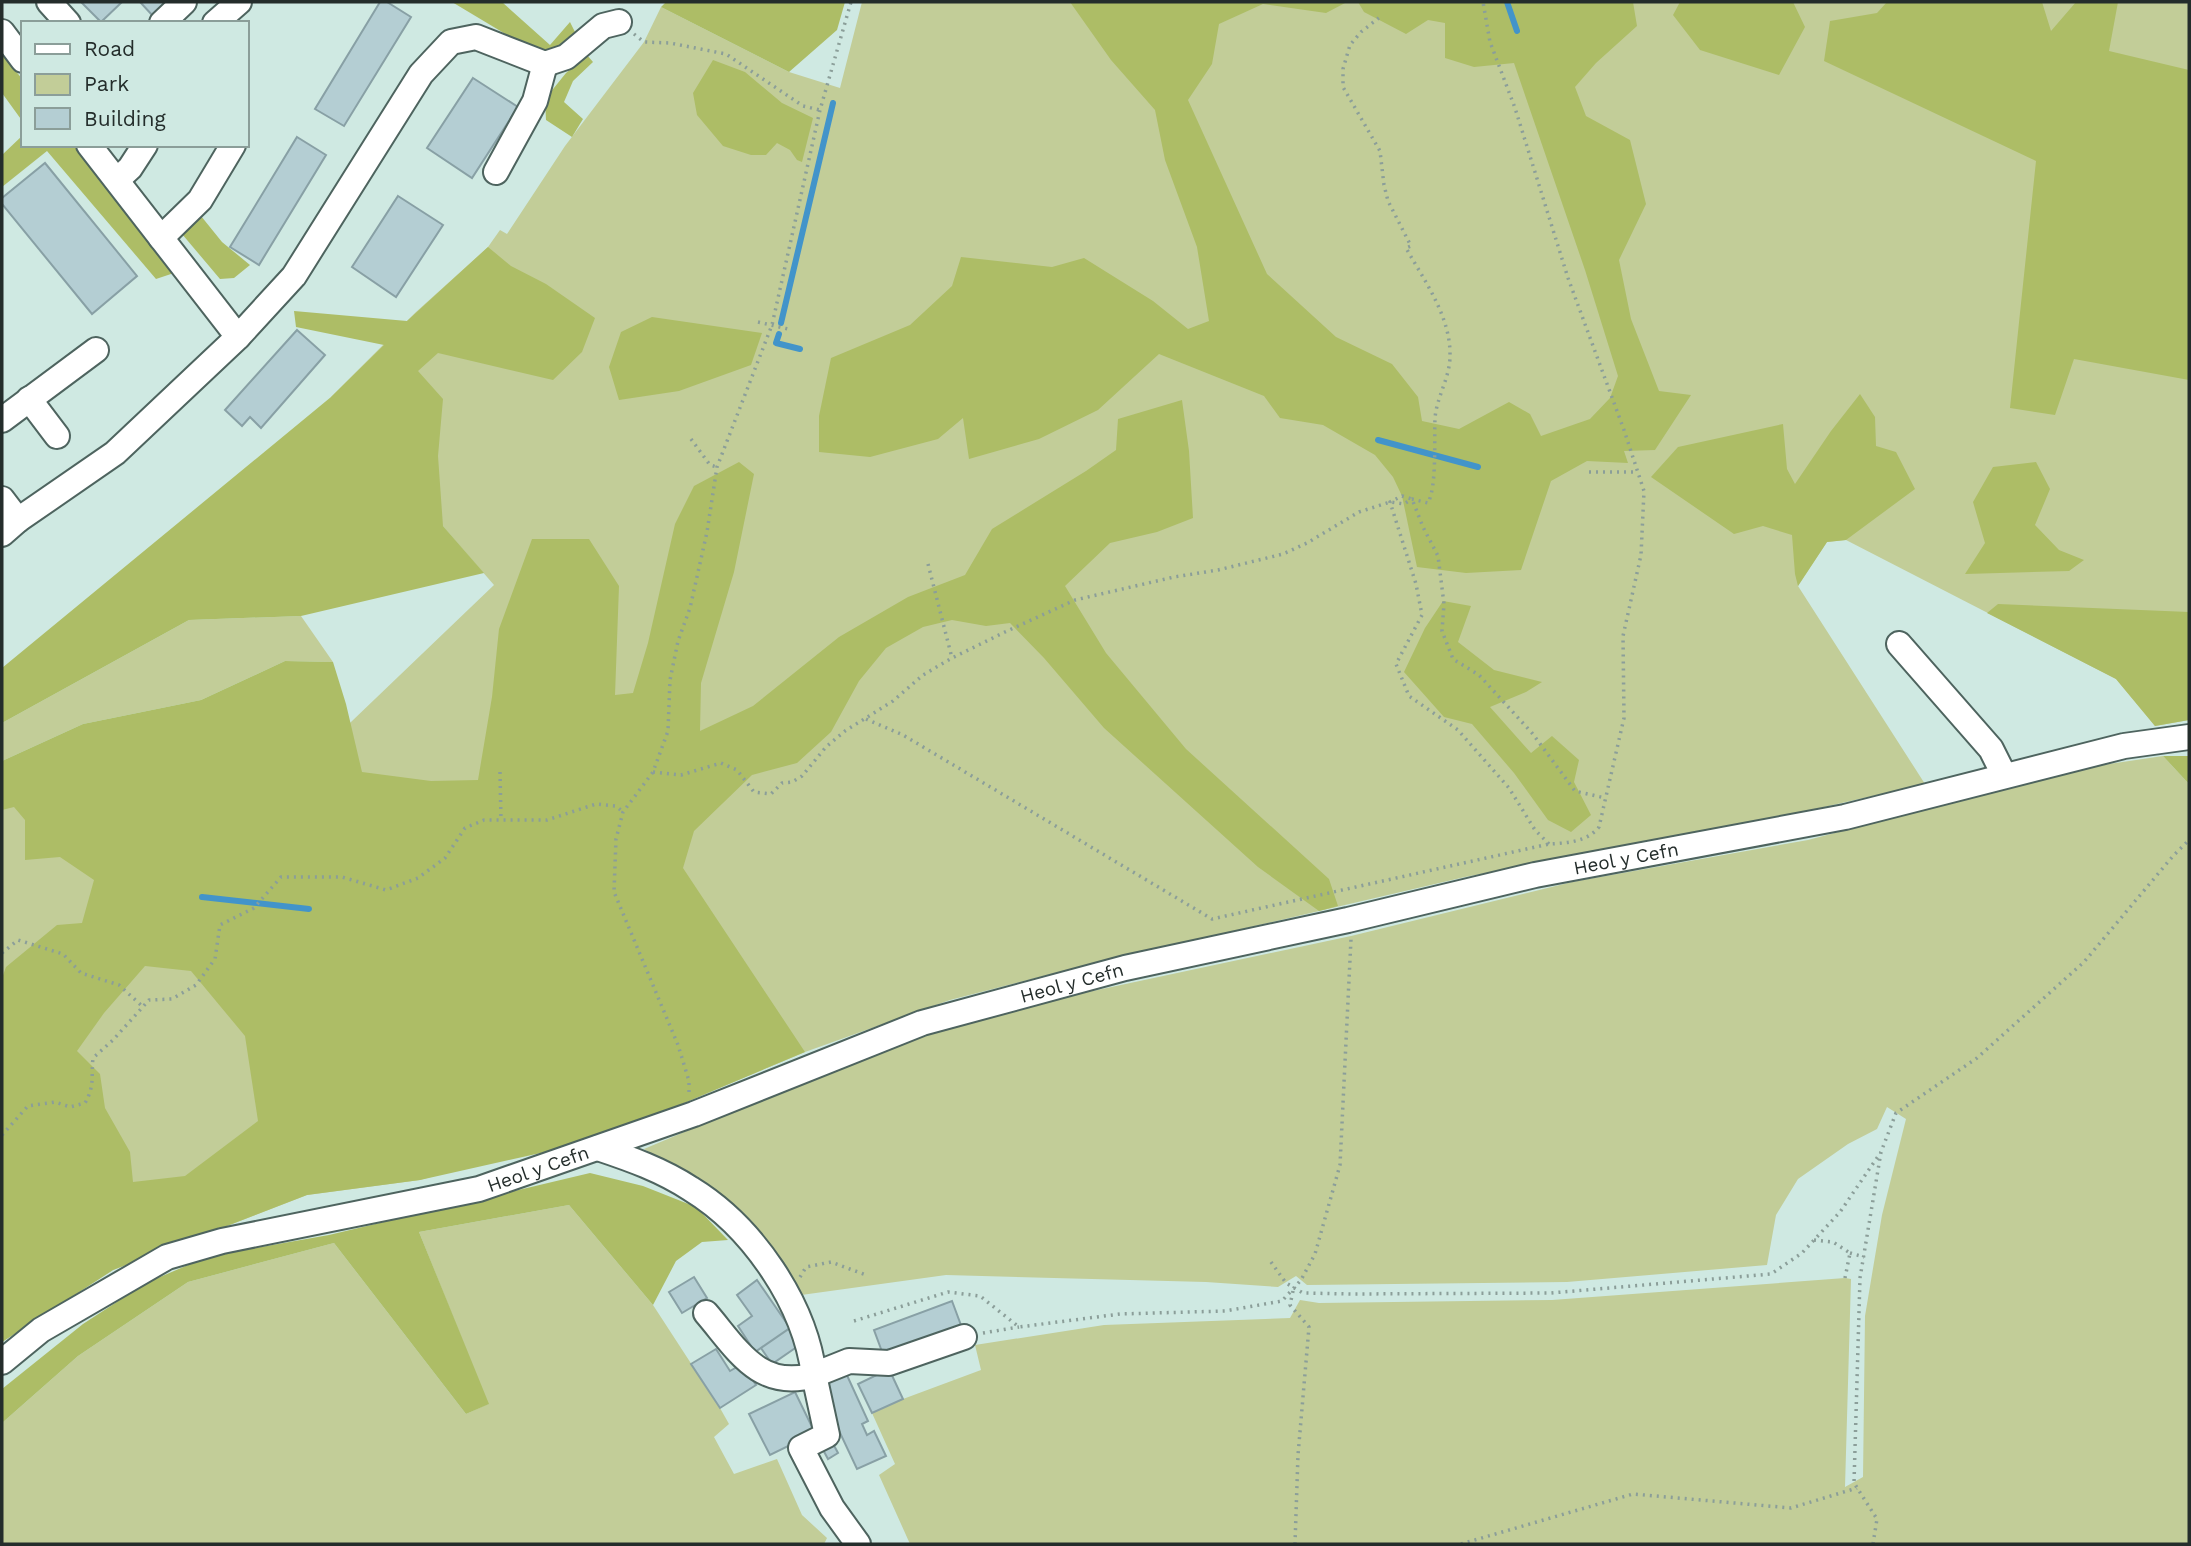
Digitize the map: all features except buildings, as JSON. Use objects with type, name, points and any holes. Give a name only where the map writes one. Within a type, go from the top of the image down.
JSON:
[{"type":"street","points":[[49,2],[66,21]]},
{"type":"street","points":[[164,21],[184,2]]},
{"type":"street","points":[[217,21],[239,2]]},
{"type":"street","points":[[2,499],[10,527],[115,453],[238,337],[294,276],[421,74],[451,42],[476,37],[545,64],[566,57],[603,26],[619,22]]},
{"type":"street","points":[[2,32],[21,57]]},
{"type":"street","points":[[496,172],[535,101],[545,64]]},
{"type":"street","points":[[91,147],[238,337]]},
{"type":"street","points":[[117,180],[130,168],[144,147]]},
{"type":"street","points":[[161,238],[200,200],[232,147]]},
{"type":"street","points":[[2,420],[96,350]]},
{"type":"street","points":[[29,400],[57,436]]},
{"type":"street","points":[[1899,644],[1991,749],[2004,775]]},
{"type":"street","name":"Heol y Cefn","points":[[2,1363],[41,1330],[167,1257],[222,1241],[479,1189],[694,1114],[922,1023],[1125,968],[1348,920],[1535,875],[1845,817],[2124,746],[2189,737]]},
{"type":"street","points":[[598,1148],[646,1165],[694,1190],[738,1228],[760,1253],[793,1304],[811,1351],[827,1435],[801,1448],[832,1508],[858,1544]]},
{"type":"street","points":[[706,1313],[750,1364],[766,1375],[783,1380],[814,1375],[849,1341],[889,1363],[964,1337]]},
{"type":"path","points":[[694,1114],[689,1101],[689,1082],[678,1045],[614,892],[616,839],[623,812],[653,772],[668,731],[670,680],[707,532],[717,467],[772,325],[820,110],[851,2]]},
{"type":"path","points":[[866,719],[903,735],[1212,919],[1549,844],[1569,843],[1592,835],[1599,827],[1624,718],[1623,636],[1641,555],[1644,491],[1568,278],[1515,108],[1490,42],[1483,2]]},
{"type":"path","points":[[653,772],[681,775],[720,763],[737,770],[754,792],[771,794],[782,783],[792,782],[802,776],[826,747],[845,731],[893,701],[923,675],[952,657],[1076,600],[1283,554],[1359,512],[1402,496],[1428,503],[1434,491],[1435,416],[1446,384],[1450,356],[1448,335],[1437,302],[1406,248],[1411,246],[1388,201],[1380,151],[1343,87],[1343,69],[1350,45],[1380,17]]},
{"type":"path","points":[[619,22],[644,42],[670,43],[726,54],[803,106],[820,110]]},
{"type":"path","points":[[758,322],[788,329]]},
{"type":"path","points":[[691,439],[709,464],[717,467]]},
{"type":"path","points":[[1589,472],[1638,472]]},
{"type":"path","points":[[1412,499],[1438,556],[1444,604],[1443,631],[1453,659],[1479,675],[1532,733],[1575,791],[1605,798]]},
{"type":"path","points":[[1390,502],[1404,504],[1412,499]]},
{"type":"path","points":[[1390,502],[1416,584],[1422,615],[1396,664],[1409,696],[1458,730],[1509,788],[1535,830],[1549,844]]},
{"type":"path","points":[[928,564],[952,657]]},
{"type":"path","points":[[500,772],[501,820]]},
{"type":"path","points":[[2,1135],[28,1106],[55,1102],[71,1107],[85,1102],[93,1090],[93,1058],[149,1000],[172,999],[196,985],[215,959],[220,925],[254,908],[281,877],[342,877],[386,890],[418,878],[445,858],[466,828],[484,820],[547,820],[596,804],[615,806],[623,812]]},
{"type":"path","points":[[1873,1544],[1877,1519],[1854,1483],[1859,1292],[1881,1152],[1896,1112],[1977,1058],[2084,962],[2189,840]]},
{"type":"path","points":[[964,1337],[1120,1314],[1225,1311],[1282,1301],[1294,1289],[1315,1254],[1340,1165],[1351,936],[1348,920]]},
{"type":"path","points":[[2,953],[18,940],[63,954],[81,973],[119,985],[142,1006]]},
{"type":"path","points":[[1271,1262],[1286,1283],[1303,1293],[1551,1293],[1771,1274],[1802,1253],[1840,1212],[1881,1152]]},
{"type":"path","points":[[1814,1240],[1833,1242],[1850,1253],[1864,1257]]},
{"type":"path","points":[[1845,1278],[1850,1253]]},
{"type":"path","points":[[800,1286],[800,1278],[806,1267],[831,1262],[866,1275]]},
{"type":"path","points":[[1294,1289],[1290,1305],[1309,1327],[1298,1455],[1295,1544]]},
{"type":"path","points":[[849,1341],[948,1292],[980,1296],[1019,1327]]},
{"type":"path","points":[[1461,1544],[1633,1494],[1791,1508],[1857,1488]]},
{"type":"green space","points":[[452,2],[502,2],[550,45],[570,22],[575,32],[553,50],[527,47]]},
{"type":"green space","points":[[666,2],[845,2],[837,30],[789,72],[661,7]]},
{"type":"green space","points":[[862,2],[2189,2],[2189,720],[2155,726],[2116,679],[1846,540],[1827,542],[1798,586],[1925,784],[1754,823],[1465,877],[950,1000],[805,1052],[665,1111],[420,1180],[307,1195],[113,1270],[2,1342],[2,807],[304,767],[494,585],[331,397],[416,312],[488,247],[500,230],[507,234],[565,146],[644,42],[661,7],[789,72],[840,88]]},
{"type":"green space","points":[[1070,2],[1347,2],[1326,13],[1263,4],[1219,24],[1212,64],[1188,100],[1267,274],[1336,337],[1392,364],[1418,397],[1422,421],[1459,429],[1509,402],[1530,414],[1541,436],[1590,419],[1610,398],[1618,376],[1585,270],[1514,63],[1474,67],[1445,58],[1445,23],[1428,20],[1406,34],[1364,12],[1358,2],[1633,2],[1637,26],[1596,63],[1575,87],[1586,116],[1630,140],[1646,204],[1619,260],[1631,319],[1659,391],[1691,395],[1655,450],[1624,451],[1628,463],[1587,461],[1551,481],[1521,570],[1466,573],[1417,567],[1402,496],[1393,477],[1375,455],[1323,425],[1280,418],[1264,396],[1159,354],[1098,410],[1039,439],[969,459],[963,418],[938,439],[870,457],[819,452],[819,416],[831,358],[910,325],[952,286],[961,257],[1052,267],[1084,258],[1153,301],[1188,329],[1209,321],[1197,247],[1165,160],[1155,110],[1111,60]]},
{"type":"green space","points":[[1680,2],[1793,2],[1805,27],[1779,75],[1700,50],[1673,15]]},
{"type":"green space","points":[[1887,2],[2042,2],[2051,31],[2076,2],[2118,2],[2109,51],[2189,70],[2189,380],[2074,359],[2055,415],[2010,408],[2036,161],[1824,61],[1830,21],[1877,13]]},
{"type":"green space","points":[[2,54],[21,78],[21,119],[2,93]]},
{"type":"green space","points":[[587,55],[593,62],[573,81],[564,102],[583,119],[572,137],[546,120],[545,99],[566,73]]},
{"type":"green space","points":[[713,60],[745,72],[782,103],[813,118],[802,162],[797,160],[790,150],[777,143],[766,155],[751,155],[723,146],[697,115],[693,93]]},
{"type":"green space","points":[[21,137],[21,147],[77,147],[177,272],[156,279],[47,151],[2,187],[2,155]]},
{"type":"green space","points":[[201,216],[222,242],[250,265],[234,278],[220,279],[182,234]]},
{"type":"green space","points":[[488,247],[511,266],[546,284],[595,318],[582,352],[553,380],[438,353],[418,371],[443,399],[438,456],[443,526],[484,573],[301,616],[189,620],[2,723],[2,668],[331,397],[384,345],[296,327],[294,311],[407,321]]},
{"type":"green space","points":[[652,317],[762,333],[751,365],[679,391],[619,400],[609,367],[621,332]]},
{"type":"green space","points":[[1860,394],[1875,417],[1876,446],[1896,452],[1915,489],[1846,540],[1827,542],[1798,586],[1792,535],[1763,526],[1734,534],[1651,477],[1678,447],[1783,424],[1787,469],[1795,484]]},
{"type":"green space","points":[[1182,400],[1189,451],[1193,518],[1157,532],[1110,543],[1065,586],[1106,653],[1186,749],[1329,879],[1338,906],[1319,911],[1258,867],[1104,728],[1010,623],[986,626],[952,620],[923,627],[886,648],[859,681],[831,732],[797,763],[752,775],[694,831],[683,868],[805,1052],[665,1111],[572,1146],[420,1180],[307,1195],[113,1270],[2,1342],[2,978],[6,967],[57,925],[82,923],[94,880],[60,857],[25,860],[25,820],[14,807],[2,810],[2,761],[83,724],[201,700],[285,661],[333,662],[362,772],[431,781],[478,780],[492,697],[499,629],[532,539],[589,539],[619,586],[615,695],[633,693],[648,643],[675,524],[694,486],[739,462],[754,474],[734,572],[701,683],[700,731],[753,706],[839,637],[908,597],[965,575],[992,529],[1116,450],[1118,419]],"holes":[[[145,966],[191,971],[245,1036],[258,1121],[185,1176],[133,1182],[130,1152],[105,1108],[100,1074],[77,1051],[104,1013]]]},
{"type":"green space","points":[[2036,462],[2050,489],[2035,525],[2059,550],[2084,560],[2069,571],[1965,574],[1985,543],[1973,502],[1993,467]]},
{"type":"green space","points":[[1443,601],[1471,606],[1458,642],[1494,670],[1542,682],[1490,707],[1531,753],[1552,736],[1579,760],[1574,782],[1591,815],[1571,832],[1548,820],[1514,773],[1472,724],[1444,717],[1404,672],[1425,628]]},
{"type":"green space","points":[[1998,604],[2189,612],[2189,720],[2155,726],[2116,679],[1987,613]]},
{"type":"green space","points":[[301,616],[333,662],[285,661],[201,700],[83,724],[2,761],[2,723],[189,620]]},
{"type":"green space","points":[[2163,756],[2189,784],[2189,1544],[910,1544],[879,1475],[895,1464],[872,1413],[981,1370],[975,1345],[1104,1325],[1290,1318],[1300,1300],[1319,1303],[1552,1300],[1845,1278],[1851,1279],[1845,1487],[1863,1477],[1865,1316],[1882,1215],[1906,1119],[1887,1107],[1877,1129],[1848,1144],[1798,1179],[1776,1215],[1767,1265],[1567,1282],[1307,1285],[1296,1276],[1278,1287],[1206,1282],[946,1275],[794,1296],[720,1197],[644,1149],[781,1091],[952,1026],[1060,998],[1351,936],[1572,882],[1808,840],[2082,768]]},
{"type":"green space","points":[[2163,756],[2189,756],[2189,784]]},
{"type":"green space","points":[[590,1173],[643,1186],[696,1207],[728,1240],[702,1242],[676,1261],[653,1305],[569,1205],[419,1232],[489,1404],[466,1414],[334,1243],[188,1282],[78,1356],[2,1423],[2,1389],[83,1324],[146,1283],[209,1256],[329,1235]]},
{"type":"green space","points":[[569,1205],[653,1305],[720,1408],[729,1424],[714,1437],[734,1474],[777,1459],[802,1515],[827,1538],[824,1544],[2,1544],[2,1423],[78,1356],[188,1282],[334,1243],[466,1414],[488,1404],[419,1232]]},
{"type":"waterway","points":[[1507,2],[1517,31]]},
{"type":"waterway","points":[[781,323],[833,103]]},
{"type":"waterway","points":[[779,334],[776,343],[800,349]]},
{"type":"waterway","points":[[1378,440],[1478,467]]},
{"type":"waterway","points":[[202,897],[309,909]]}]
